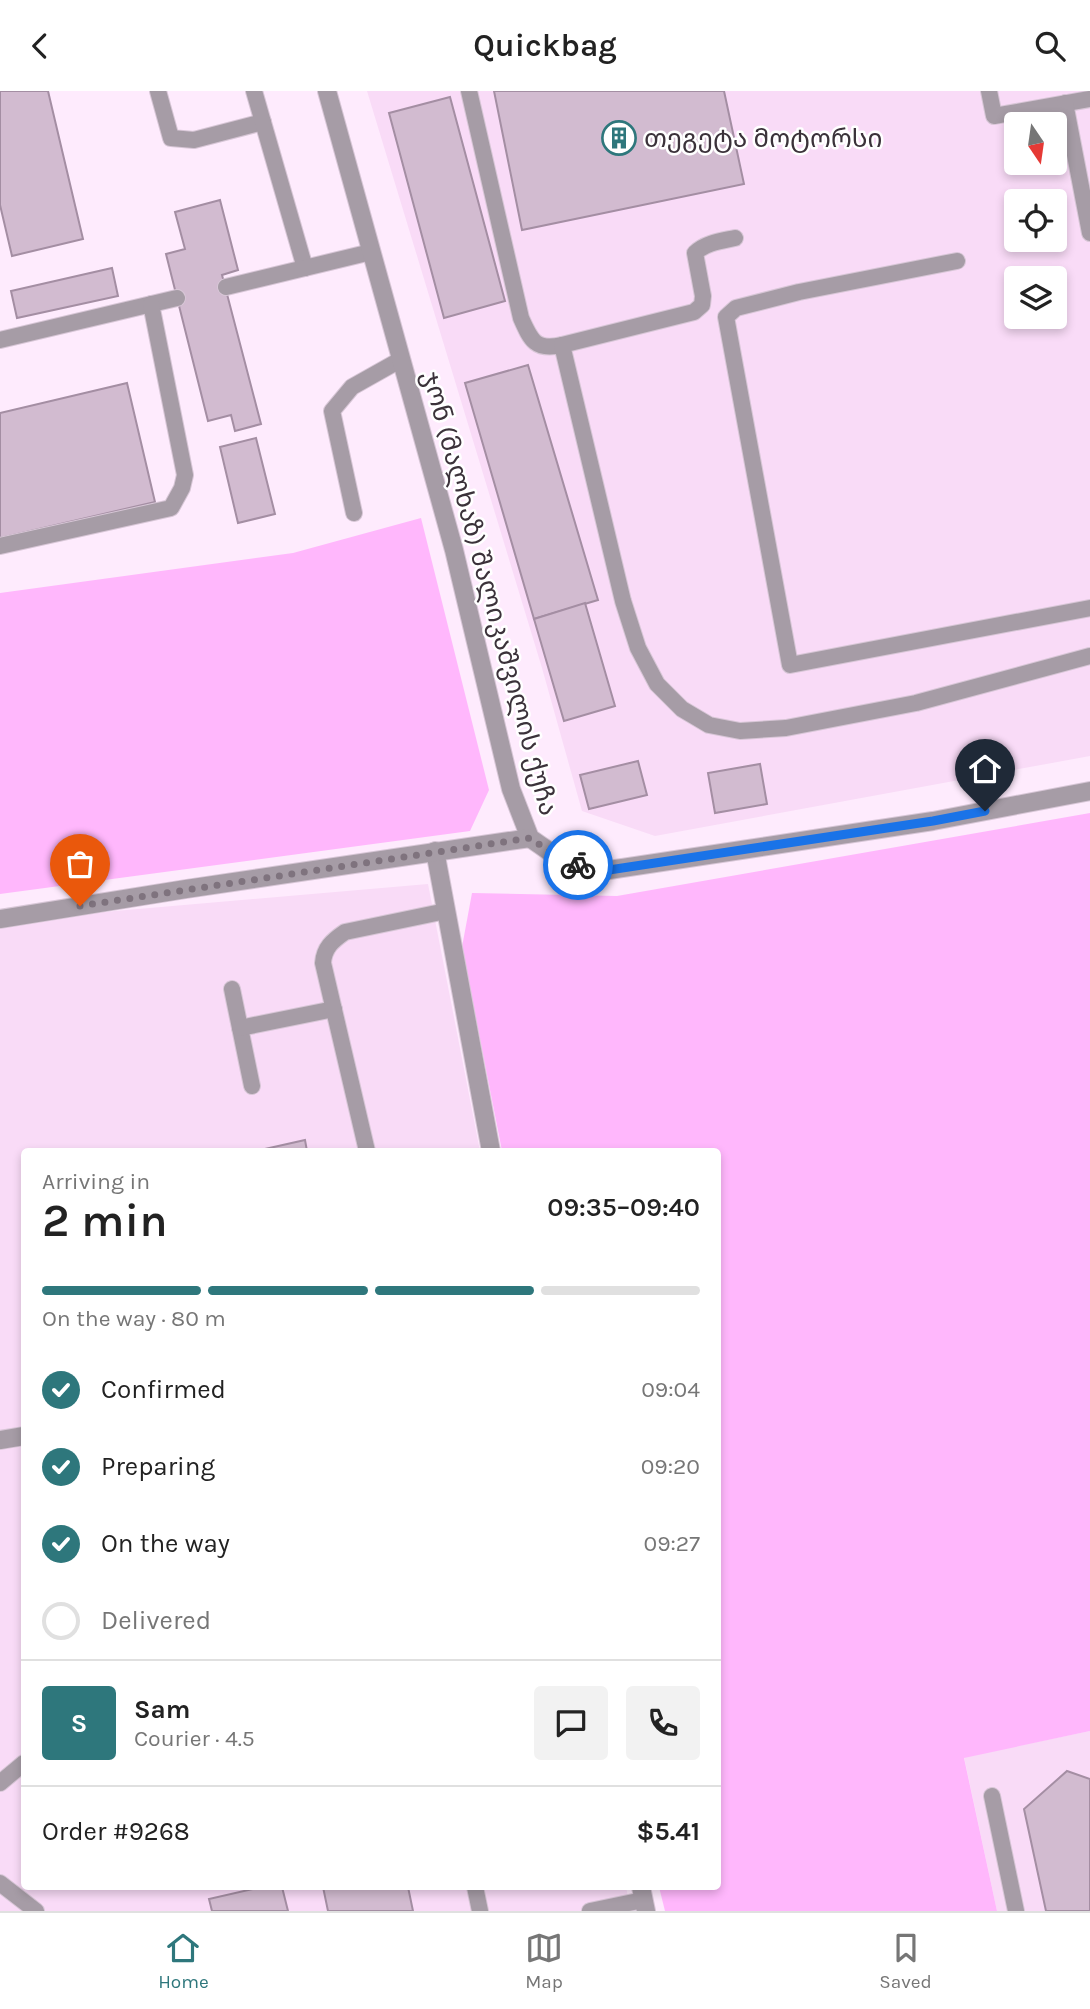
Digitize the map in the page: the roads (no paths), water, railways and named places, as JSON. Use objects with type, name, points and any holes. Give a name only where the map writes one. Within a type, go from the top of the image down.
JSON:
[{"type":"street","name":"ჯონ (მალხაზ) შალიკაშვილის ქუჩა","points":[[327,91],[454,550],[512,789],[530,838],[566,863],[609,870],[933,821],[1090,791]]},
{"type":"street","points":[[0,919],[530,838]]},
{"type":"street","points":[[435,851],[490,1148]]},
{"type":"street","points":[[0,1440],[21,1436]]},
{"type":"lane","points":[[158,91],[172,138],[194,140],[263,122]]},
{"type":"lane","points":[[254,91],[305,268]]},
{"type":"lane","points":[[469,91],[521,318],[528,336],[538,345],[547,349],[694,312],[702,305],[703,296],[695,253],[711,244],[735,238]]},
{"type":"lane","points":[[989,91],[994,116],[1090,99]]},
{"type":"lane","points":[[1065,103],[1090,233]]},
{"type":"lane","points":[[226,287],[371,252]]},
{"type":"lane","points":[[957,261],[787,295],[736,308],[726,317],[790,665],[1090,608]]},
{"type":"lane","points":[[0,341],[177,298]]},
{"type":"lane","points":[[0,546],[171,508],[182,488],[185,475],[151,304]]},
{"type":"lane","points":[[562,345],[623,601],[638,648],[657,684],[682,709],[709,725],[740,731],[786,728],[916,703],[1090,656]]},
{"type":"lane","points":[[354,513],[332,411],[352,387],[400,360]]},
{"type":"lane","points":[[366,1148],[323,963],[324,953],[333,941],[345,932],[446,911]]},
{"type":"lane","points":[[232,989],[252,1086]]},
{"type":"lane","points":[[240,1028],[334,1009]]},
{"type":"lane","points":[[0,1783],[21,1766]]},
{"type":"lane","points":[[992,1796],[1016,1911]]},
{"type":"lane","points":[[0,1883],[36,1911]]},
{"type":"lane","points":[[476,1890],[481,1911]]},
{"type":"lane","points":[[590,1911],[643,1899]]},
{"type":"place","name":"თეგეტა მოტორსი","points":[[619,138]]}]
